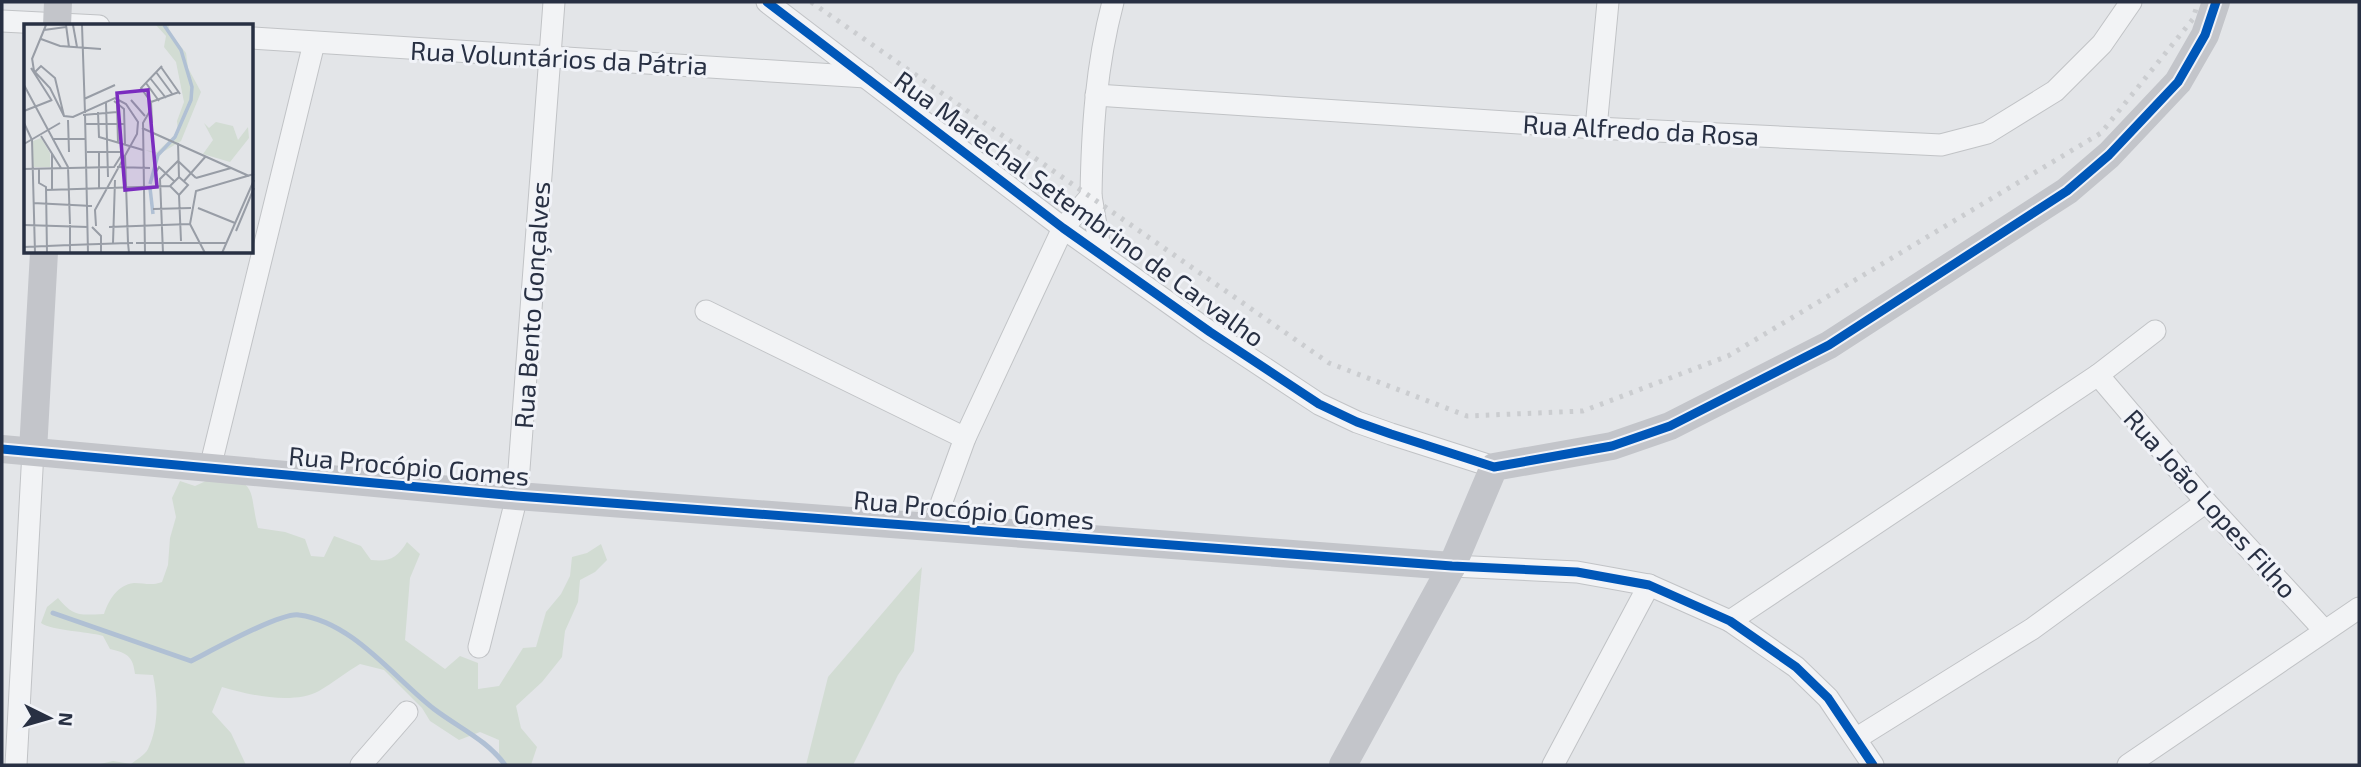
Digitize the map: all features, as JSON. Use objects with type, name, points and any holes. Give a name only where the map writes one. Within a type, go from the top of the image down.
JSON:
[{"type":"street","name":"Rua Bento Gonçalves","points":[[479,647],[517,496],[554,2]]},
{"type":"street","name":"Rua Marechal Setembrino de Carvalho","points":[[767,2],[1063,228],[1210,332],[1320,404],[1357,422],[1494,467],[1612,446],[1671,426],[1829,345],[2067,191],[2109,155],[2178,82],[2204,35],[2216,2]]},
{"type":"street","points":[[1101,254],[1091,196],[1092,130],[1101,47],[1113,2]]},
{"type":"street","points":[[1596,128],[1608,2]]},
{"type":"street","name":"Rua Alfredo da Rosa","points":[[1096,95],[1596,128],[1941,145],[1987,133],[2055,91],[2102,44],[2131,2]]},
{"type":"street","points":[[2,20],[57,17],[90,24]]},
{"type":"street","name":"Rua Voluntários da Pátria","points":[[254,38],[866,77]]},
{"type":"street","points":[[210,468],[314,43]]},
{"type":"street","points":[[933,526],[965,438],[1063,228],[1091,196]]},
{"type":"street","points":[[16,765],[44,254]]},
{"type":"street","points":[[706,311],[965,438]]},
{"type":"street","points":[[1730,621],[2098,375],[2155,331]]},
{"type":"street","name":"Rua João Lopes Filho","points":[[2098,375],[2206,502],[2324,630]]},
{"type":"street","name":"Rua Procópio Gomes","points":[[2,449],[517,496],[1452,566],[1577,572],[1650,585],[1730,621],[1796,667],[1828,698],[1873,765]]},
{"type":"street","points":[[1343,765],[1452,566],[1494,467]]},
{"type":"street","points":[[1857,738],[2032,629],[2206,502]]},
{"type":"street","points":[[1553,765],[1650,585]]},
{"type":"street","points":[[2128,765],[2359,608]]},
{"type":"street","points":[[361,765],[407,712]]},
{"type":"shaded area","points":[[219,475],[241,481],[247,486],[258,528],[285,532],[305,539],[311,556],[324,557],[334,536],[361,546],[371,560],[392,558],[407,542],[420,554],[410,578],[405,640],[445,669],[460,656],[478,663],[478,689],[499,686],[523,648],[536,647],[546,612],[561,594],[570,576],[572,557],[587,553],[601,544],[607,560],[595,572],[580,580],[578,602],[565,631],[562,657],[542,682],[516,706],[521,728],[537,747],[531,765],[508,765],[499,759],[499,740],[480,732],[459,740],[430,721],[422,708],[384,670],[360,664],[319,691],[297,697],[258,695],[222,687],[212,712],[231,733],[246,765],[96,765],[113,761],[131,764],[147,751],[156,722],[157,702],[153,675],[135,674],[131,659],[110,649],[103,636],[53,628],[41,623],[47,607],[58,598],[68,609],[78,614],[104,614],[118,590],[128,584],[162,582],[168,565],[170,538],[176,517],[172,498],[180,481],[195,486]]},
{"type":"shaded area","points":[[922,567],[914,651],[898,675],[853,765],[806,765],[828,677]]},
{"type":"waterway","points":[[53,613],[191,661],[277,620],[299,615],[319,620],[337,628],[372,653],[434,709],[490,748],[505,765]]},
{"type":"railway","points":[[811,2],[1329,363],[1467,416],[1583,411],[1728,356],[2101,133],[2193,19],[2198,2]]},
{"type":"cycle path","points":[[767,2],[1063,228],[1210,332],[1319,404],[1357,422],[1494,467],[1612,446],[1670,426],[1829,345],[2067,191],[2109,155],[2178,82],[2205,35],[2216,2]]},
{"type":"cycle path","points":[[2,449],[517,496],[1452,566],[1577,572],[1649,585],[1730,621],[1796,667],[1828,698],[1873,765]]}]
